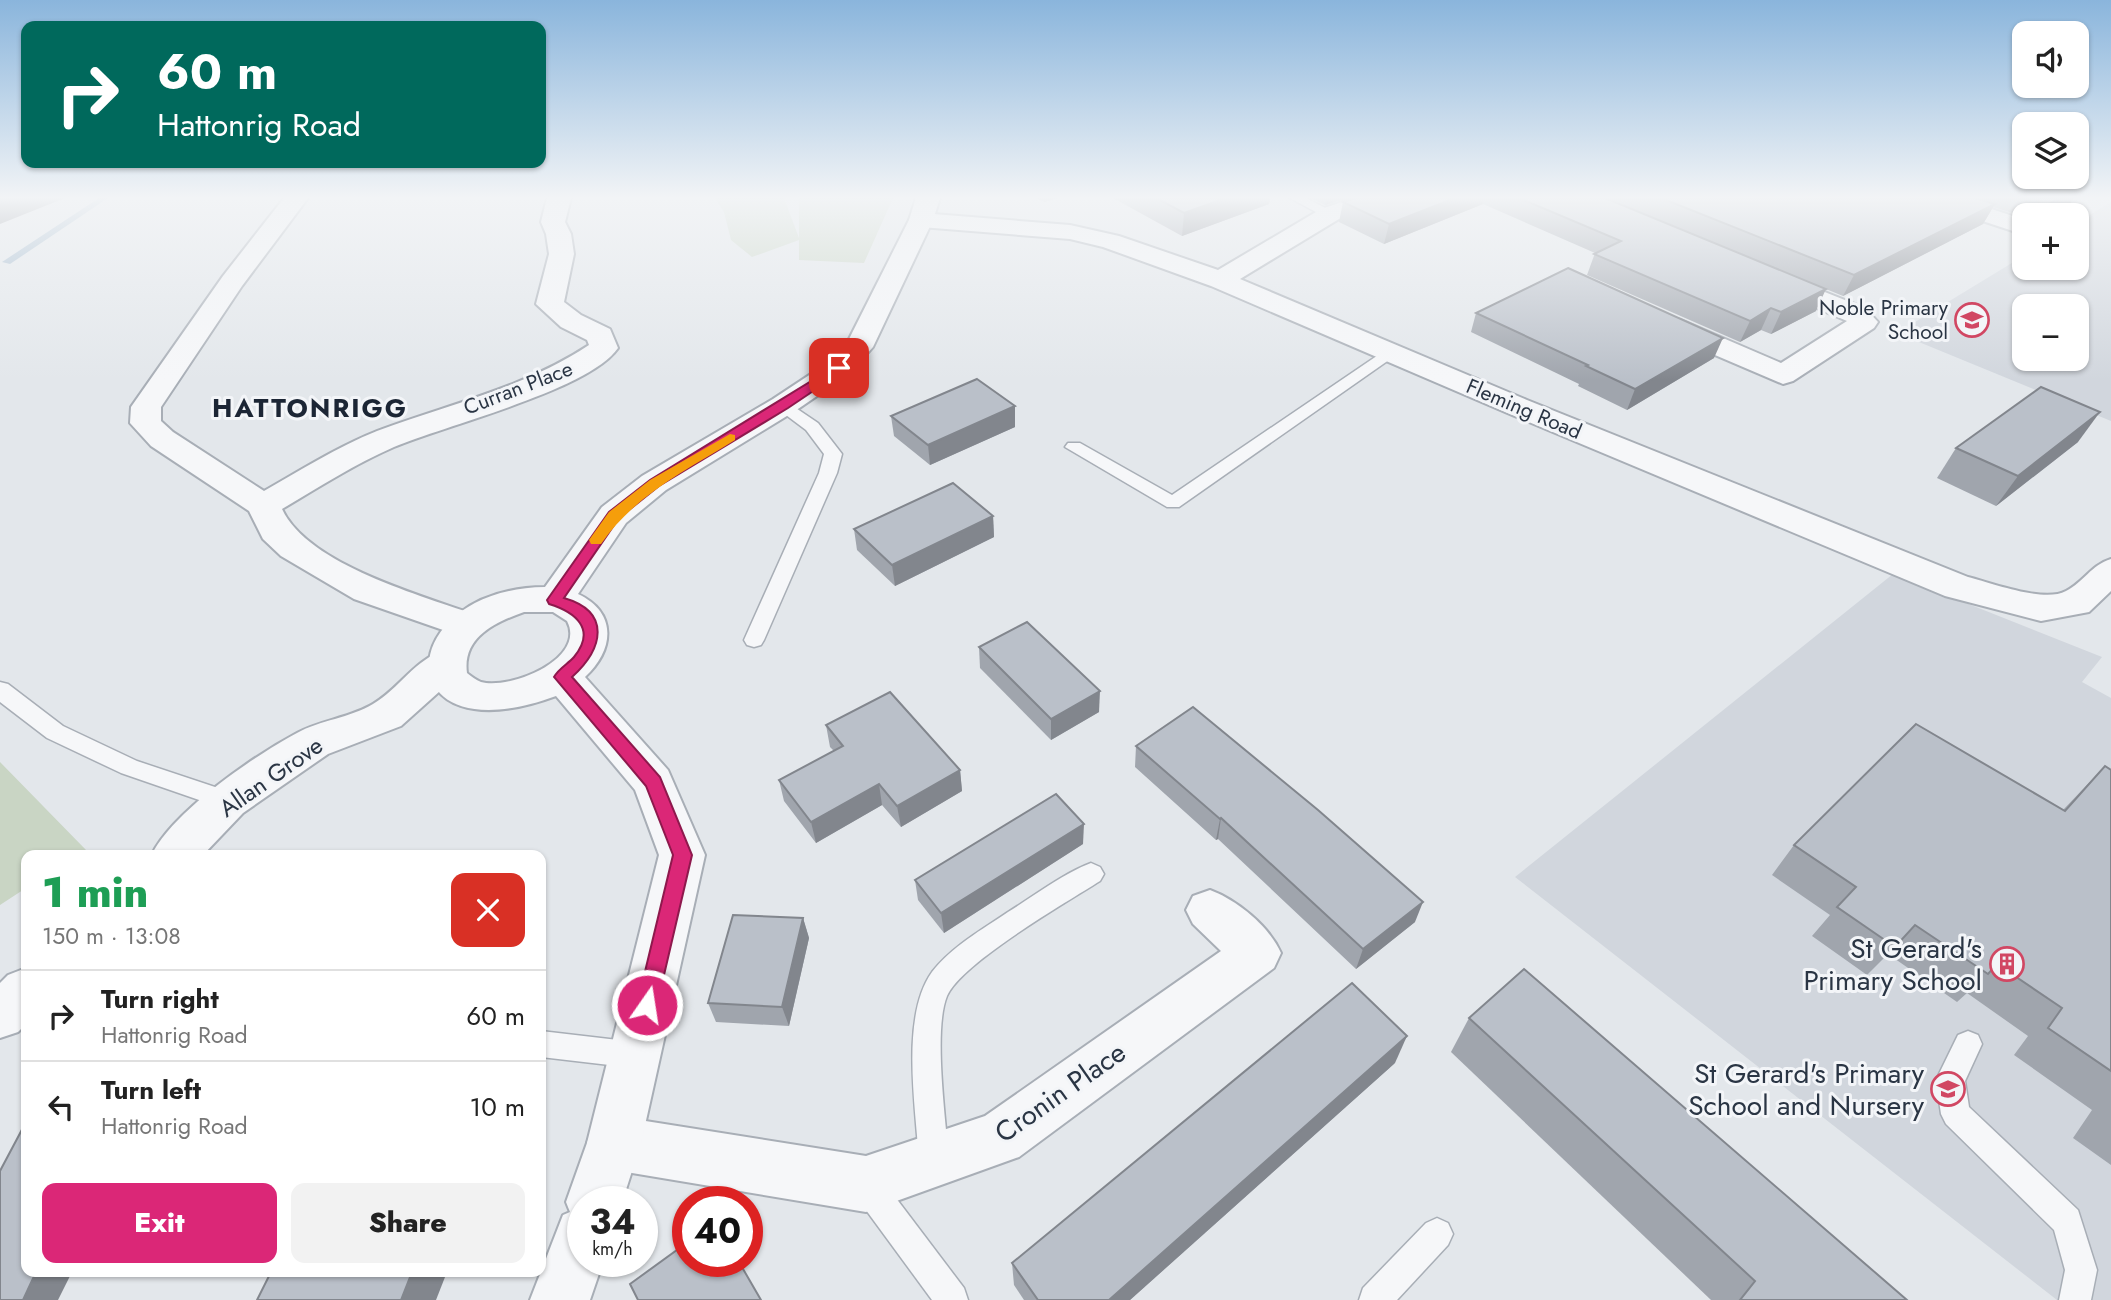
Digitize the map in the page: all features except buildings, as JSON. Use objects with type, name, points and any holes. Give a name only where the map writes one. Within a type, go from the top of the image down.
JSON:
[{"type":"street","points":[[250,259],[146,407],[146,423],[162,439],[263,505],[275,531],[293,548],[368,590],[467,625]]},
{"type":"street","name":"Curran Place","points":[[263,505],[382,440],[444,416],[520,392],[585,363],[604,348],[600,335],[571,321],[550,304],[551,289],[562,259]]},
{"type":"street","points":[[555,600],[614,515],[654,483],[784,405],[839,368],[859,347],[901,259]]},
{"type":"street","name":"Fleming Road","points":[[1160,259],[1220,280],[1958,587],[2041,608],[2076,603],[2111,571]]},
{"type":"street","points":[[1220,280],[1256,259]]},
{"type":"street","points":[[1647,315],[1783,375],[1864,323],[1855,314],[1744,267]]},
{"type":"street","points":[[523,600],[555,600],[573,606],[583,613],[591,627],[589,644],[580,661],[562,677],[538,689],[495,697],[472,694],[452,682],[445,664],[452,642],[467,625],[499,607],[523,600]]},
{"type":"street","name":"Allan Grove","points":[[179,850],[228,802],[313,743],[387,715],[445,664]]},
{"type":"street","points":[[562,677],[653,782],[682,855],[614,1143],[599,1186]]},
{"type":"street","name":"Cronin Place","points":[[614,1143],[866,1184],[1000,1138],[1256,953],[1210,910]]},
{"type":"street","points":[[0,1015],[21,996]]},
{"type":"street","points":[[560,1300],[568,1277]]},
{"type":"lane","points":[[1074,447],[1173,503],[1390,352]]},
{"type":"lane","points":[[754,640],[828,473],[833,454],[825,438],[784,405]]},
{"type":"lane","points":[[0,690],[55,732],[129,767],[228,802]]},
{"type":"lane","points":[[934,1161],[928,1015],[936,988],[961,958],[1091,874]]},
{"type":"lane","points":[[1968,1044],[1950,1080],[1956,1114],[2067,1221],[2081,1270],[2075,1300]]},
{"type":"lane","points":[[546,1045],[635,1055]]},
{"type":"lane","points":[[866,1184],[952,1300]]},
{"type":"lane","points":[[1375,1300],[1437,1234]]},
{"type":"shaded area","name":"Noble Primary School","points":[[2089,259],[2111,259],[2111,421],[1897,333],[2012,263],[2012,280],[2089,280]]},
{"type":"shaded area","name":"St Gerard's Primary School and Nursery","points":[[1893,574],[2102,657],[2082,682],[2111,698],[2111,1300],[2057,1300],[1515,877]]},
{"type":"green space","points":[[799,259],[866,259],[864,263]]},
{"type":"green space","points":[[0,762],[86,850],[21,850],[21,891],[0,905]]},
{"type":"waterway","points":[[7,262],[12,259]]},
{"type":"slow traffic","points":[[596,540],[614,515],[654,483],[730,438]]},
{"type":"place","name":"Noble Primary School","points":[[1972,320]]},
{"type":"place","name":"St Gerard's Primary School","points":[[2007,964]]},
{"type":"place","name":"St Gerard's Primary School and Nursery","points":[[1948,1089]]},
{"type":"district","name":"HATTONRIGG","points":[[310,408]]},
{"type":"route","points":[[647,1005],[682,855],[653,782],[562,677],[580,661],[589,644],[591,627],[583,613],[573,606],[555,600],[614,515],[654,483],[784,405],[839,368]]}]
